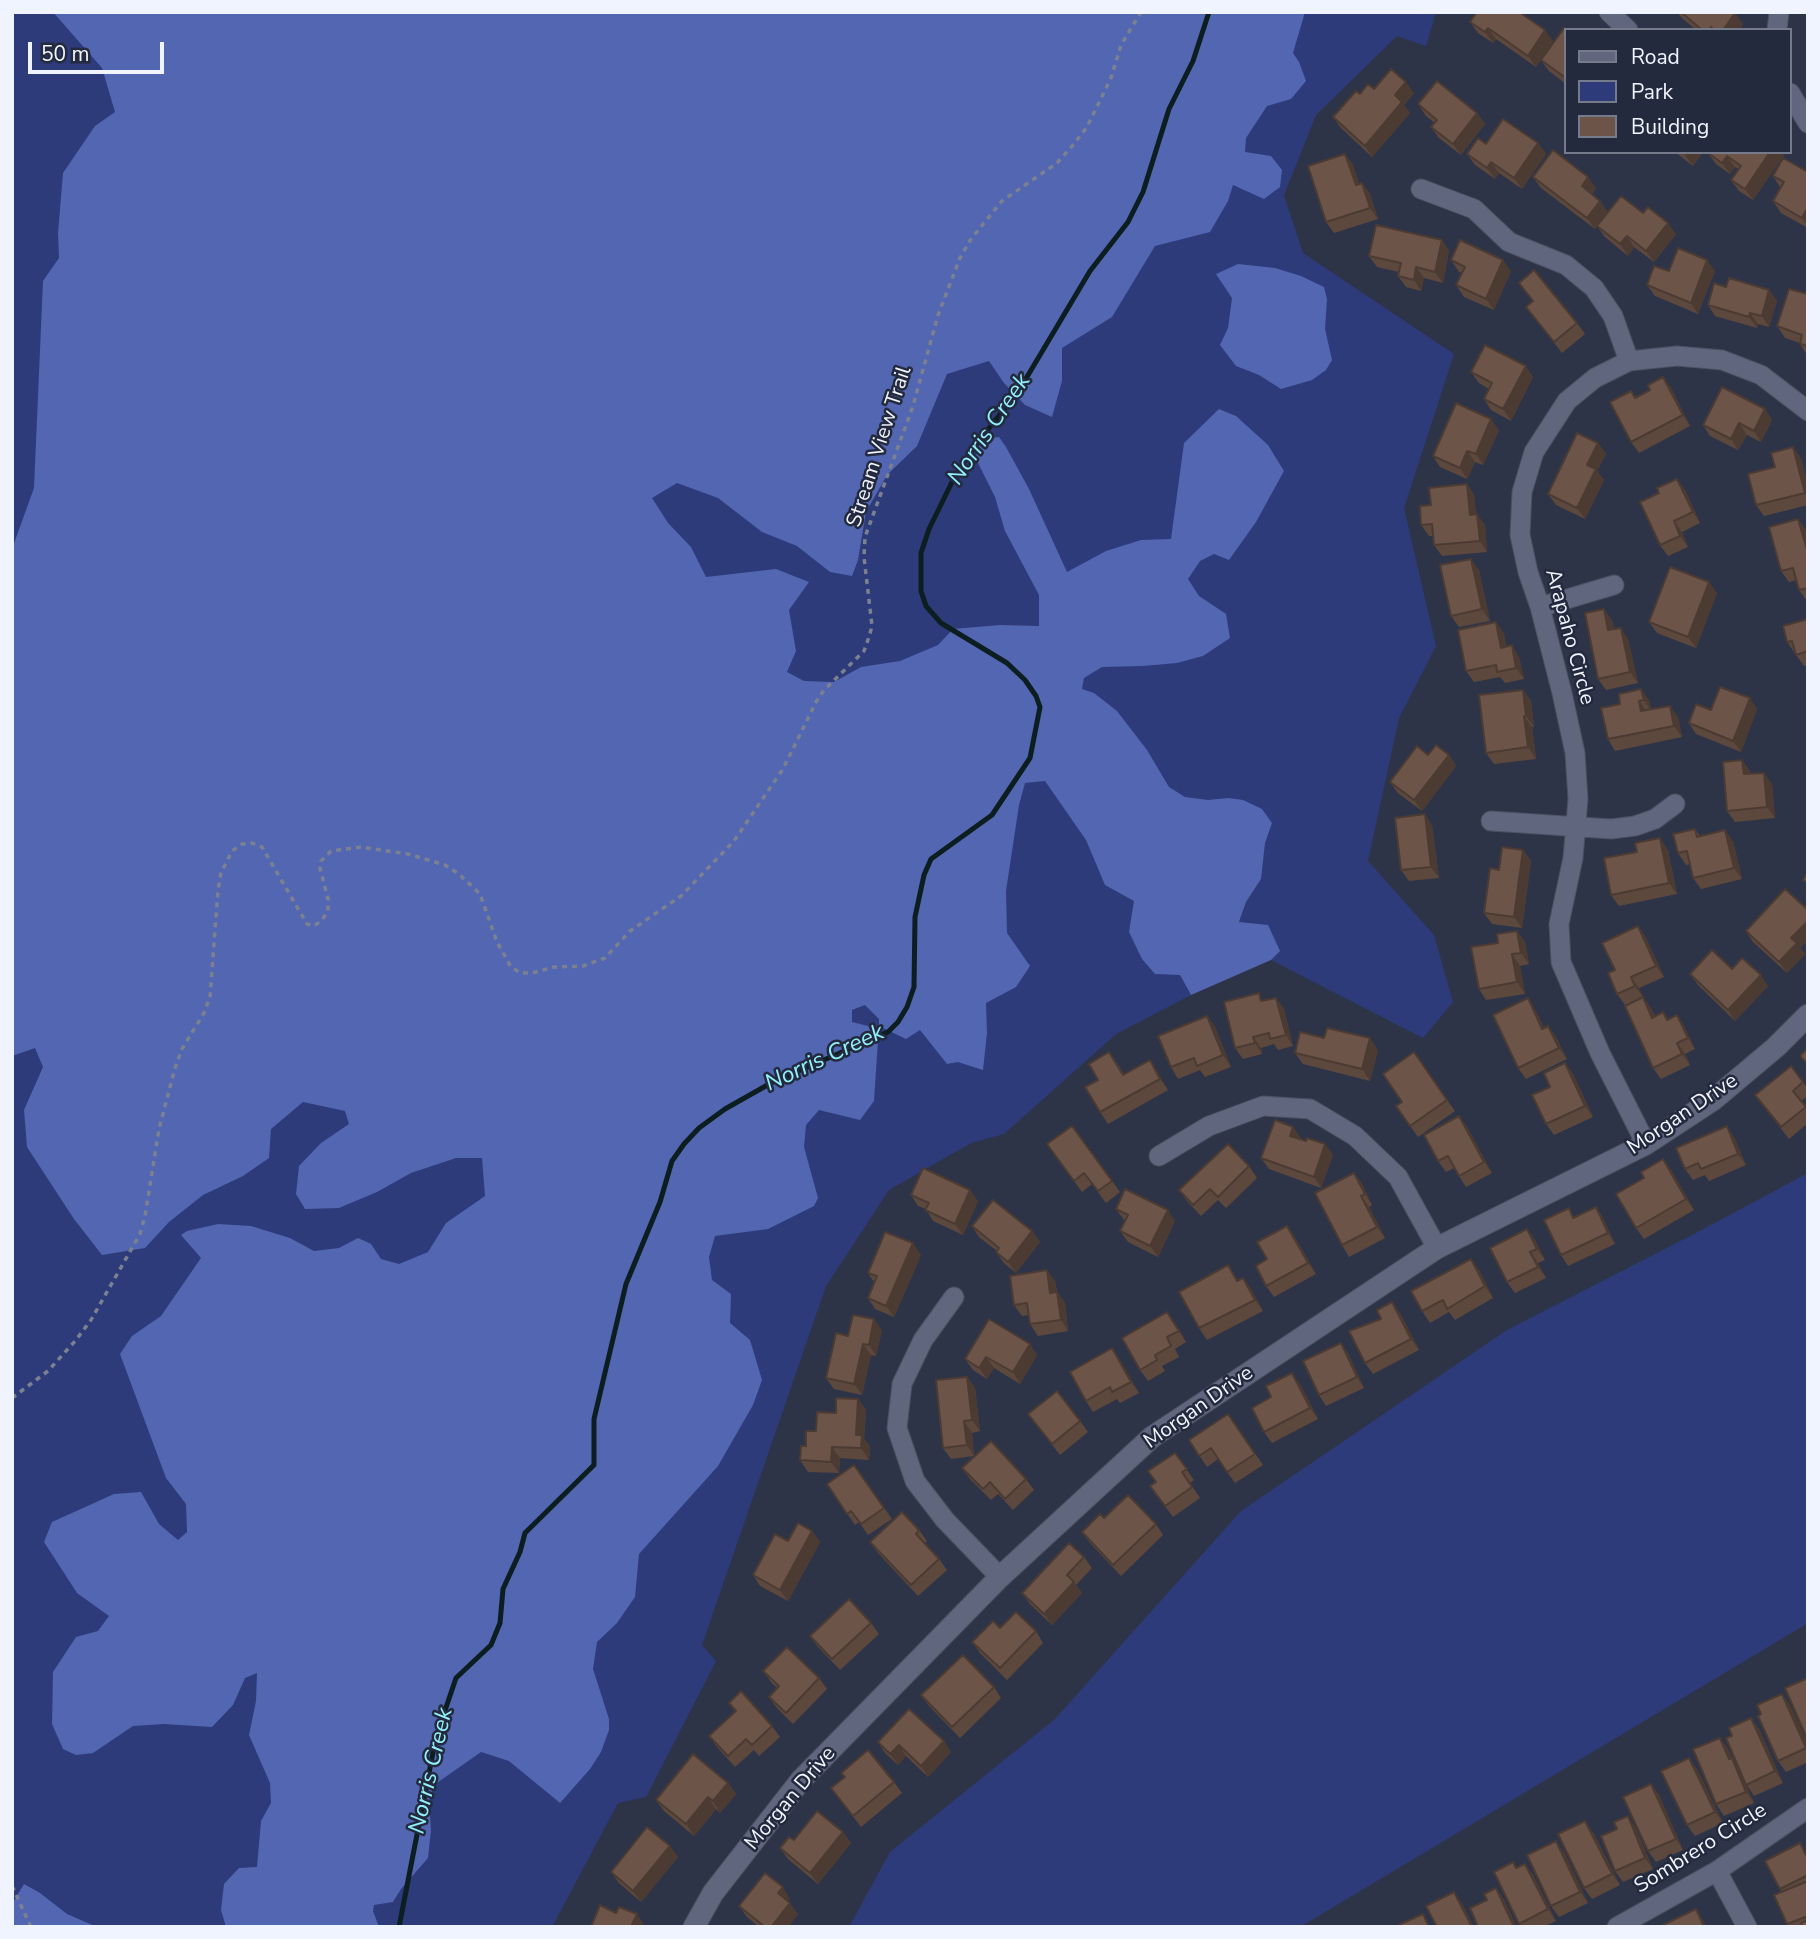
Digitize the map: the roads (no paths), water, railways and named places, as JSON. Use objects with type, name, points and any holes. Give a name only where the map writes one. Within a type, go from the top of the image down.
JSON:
[{"type":"street","points":[[1609,12],[1626,28]]},
{"type":"street","points":[[1792,96],[1808,123]]},
{"type":"street","points":[[1421,189],[1474,209],[1509,242],[1566,265],[1594,288],[1613,316],[1629,361]]},
{"type":"street","name":"Arapaho Circle","points":[[1646,1144],[1600,1053],[1561,962],[1559,924],[1573,859],[1578,799],[1575,753],[1520,534],[1521,492],[1534,452],[1567,401],[1595,377],[1629,361],[1677,356],[1722,360],[1762,375],[1808,411]]},
{"type":"street","points":[[1540,607],[1614,585]]},
{"type":"street","points":[[1491,821],[1611,829],[1635,826],[1655,818],[1675,804]]},
{"type":"street","name":"Morgan Drive","points":[[694,1927],[713,1893],[801,1780],[1000,1577],[1152,1437],[1437,1248],[1646,1144],[1713,1100],[1776,1047],[1808,1015]]},
{"type":"street","points":[[1158,1156],[1209,1126],[1263,1106],[1310,1109],[1355,1136],[1398,1177],[1437,1248]]},
{"type":"street","points":[[954,1297],[923,1340],[902,1384],[897,1428],[915,1481],[944,1520],[1000,1577]]},
{"type":"street","name":"Sombrero Circle","points":[[1617,1927],[1717,1871],[1808,1808]]},
{"type":"street","points":[[1717,1871],[1747,1927]]},
{"type":"waterway","name":"Norris Creek","points":[[399,1927],[436,1737],[456,1678],[491,1645],[500,1623],[503,1589],[520,1552],[525,1533],[594,1465],[594,1419],[626,1284],[660,1202],[672,1161],[699,1128],[725,1109],[771,1083],[888,1032],[898,1022],[914,987],[915,917],[924,875],[931,859],[992,815],[1030,758],[1040,707],[1036,696],[1025,680],[1007,663],[941,623],[926,606],[921,591],[921,553],[929,529],[955,476],[973,448],[1018,392],[1090,271],[1128,222],[1143,192],[1169,109],[1193,61],[1209,12]]}]
